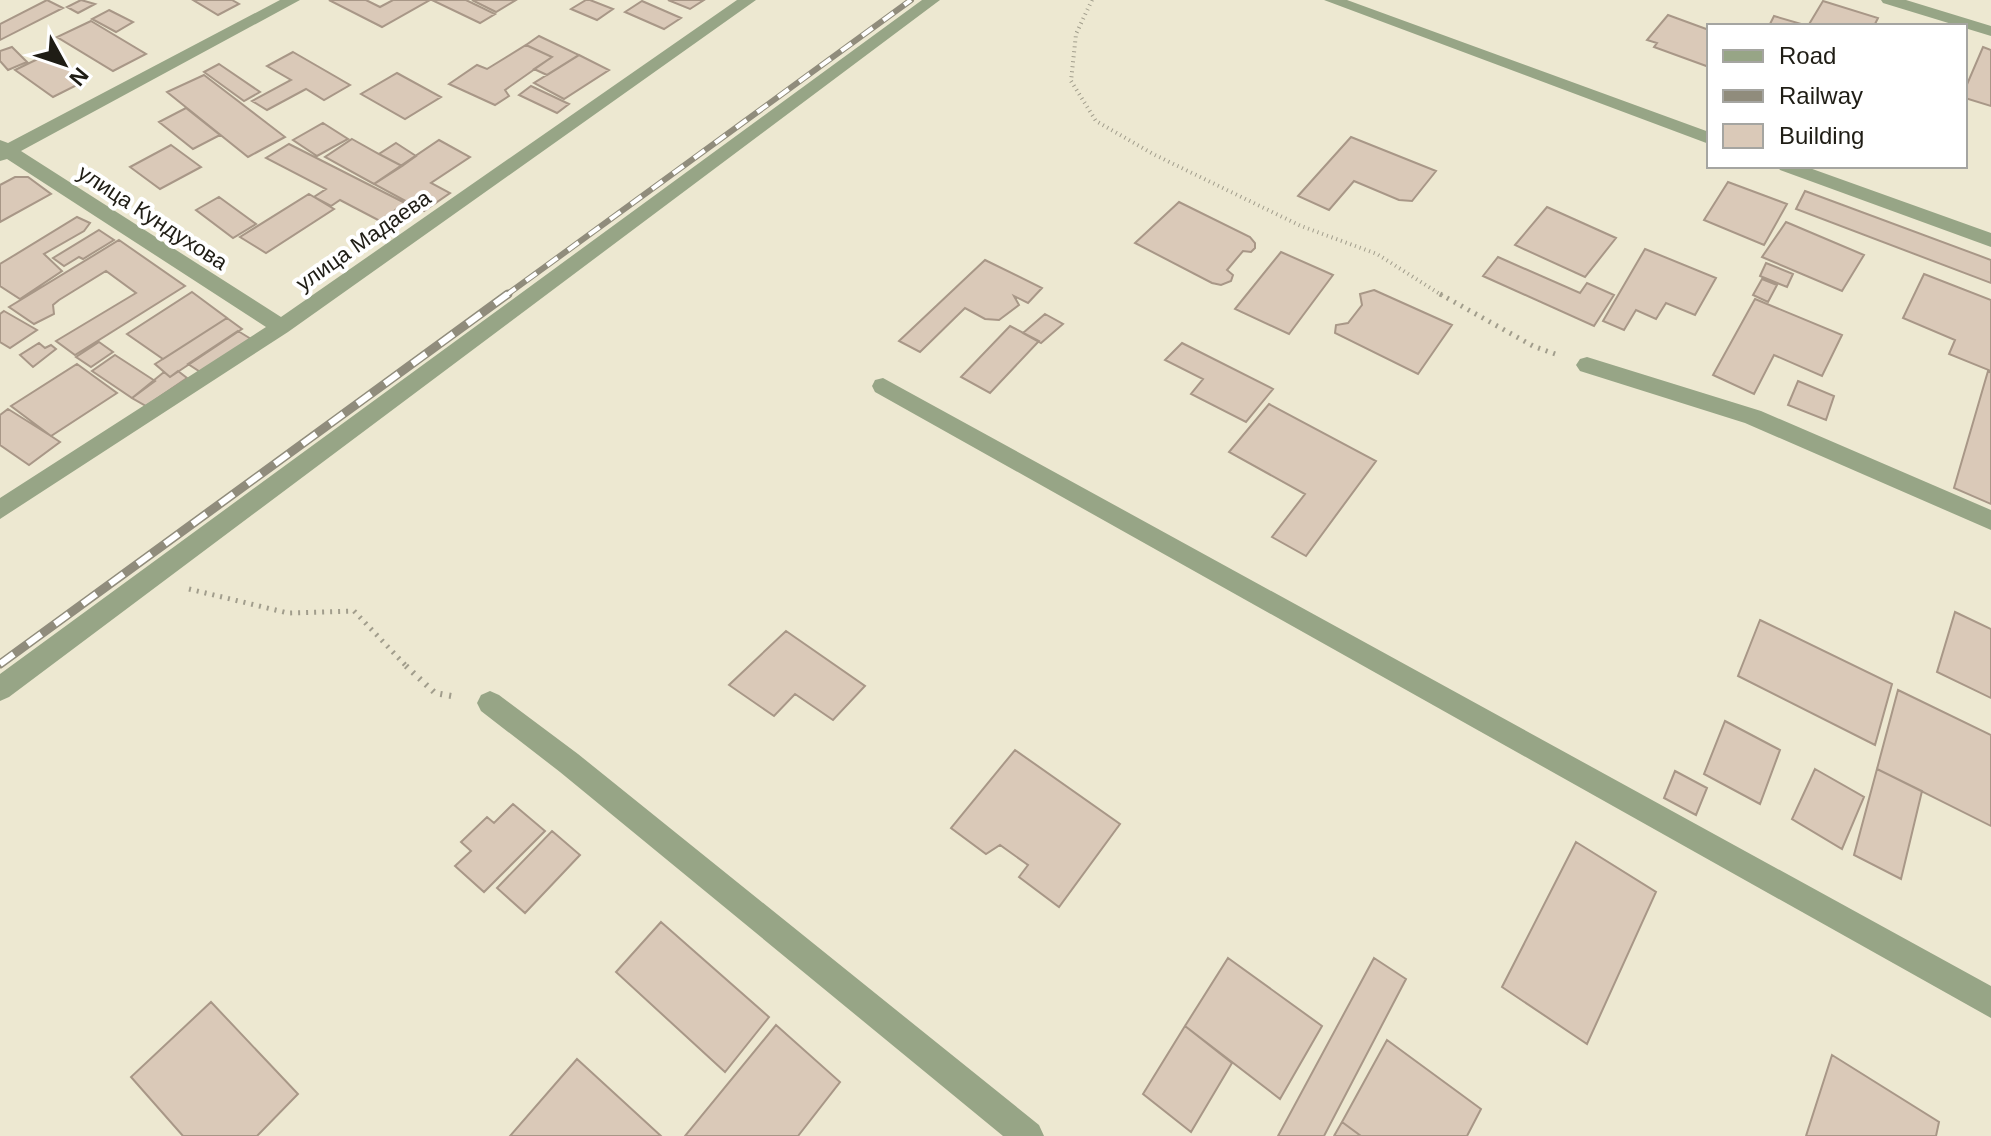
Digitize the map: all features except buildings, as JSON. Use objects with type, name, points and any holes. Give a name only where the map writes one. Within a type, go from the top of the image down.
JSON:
[{"type":"street","points":[[2,151],[292,0]]},
{"type":"street","name":"улица Мадаева","points":[[0,510],[281,327],[748,0]]},
{"type":"street","points":[[0,689],[932,0]]},
{"type":"street","points":[[1332,0],[1707,137]]},
{"type":"street","points":[[1889,0],[1991,31]]},
{"type":"street","name":"улица Кундухова","points":[[2,151],[281,327]]},
{"type":"street","points":[[1792,168],[1991,240]]},
{"type":"street","points":[[1587,365],[1753,417],[1991,520]]},
{"type":"street","points":[[883,386],[1991,1003]]},
{"type":"street","points":[[490,703],[605,792],[1028,1136]]},
{"type":"path","points":[[1092,0],[1076,34],[1071,81],[1096,121],[1153,154],[1301,226],[1377,254],[1456,304],[1533,346],[1587,365]]},
{"type":"path","points":[[147,580],[288,613],[354,611],[376,637],[435,693],[490,703]]},
{"type":"railway","points":[[505,296],[911,0]]},
{"type":"railway","points":[[0,664],[508,294]]}]
